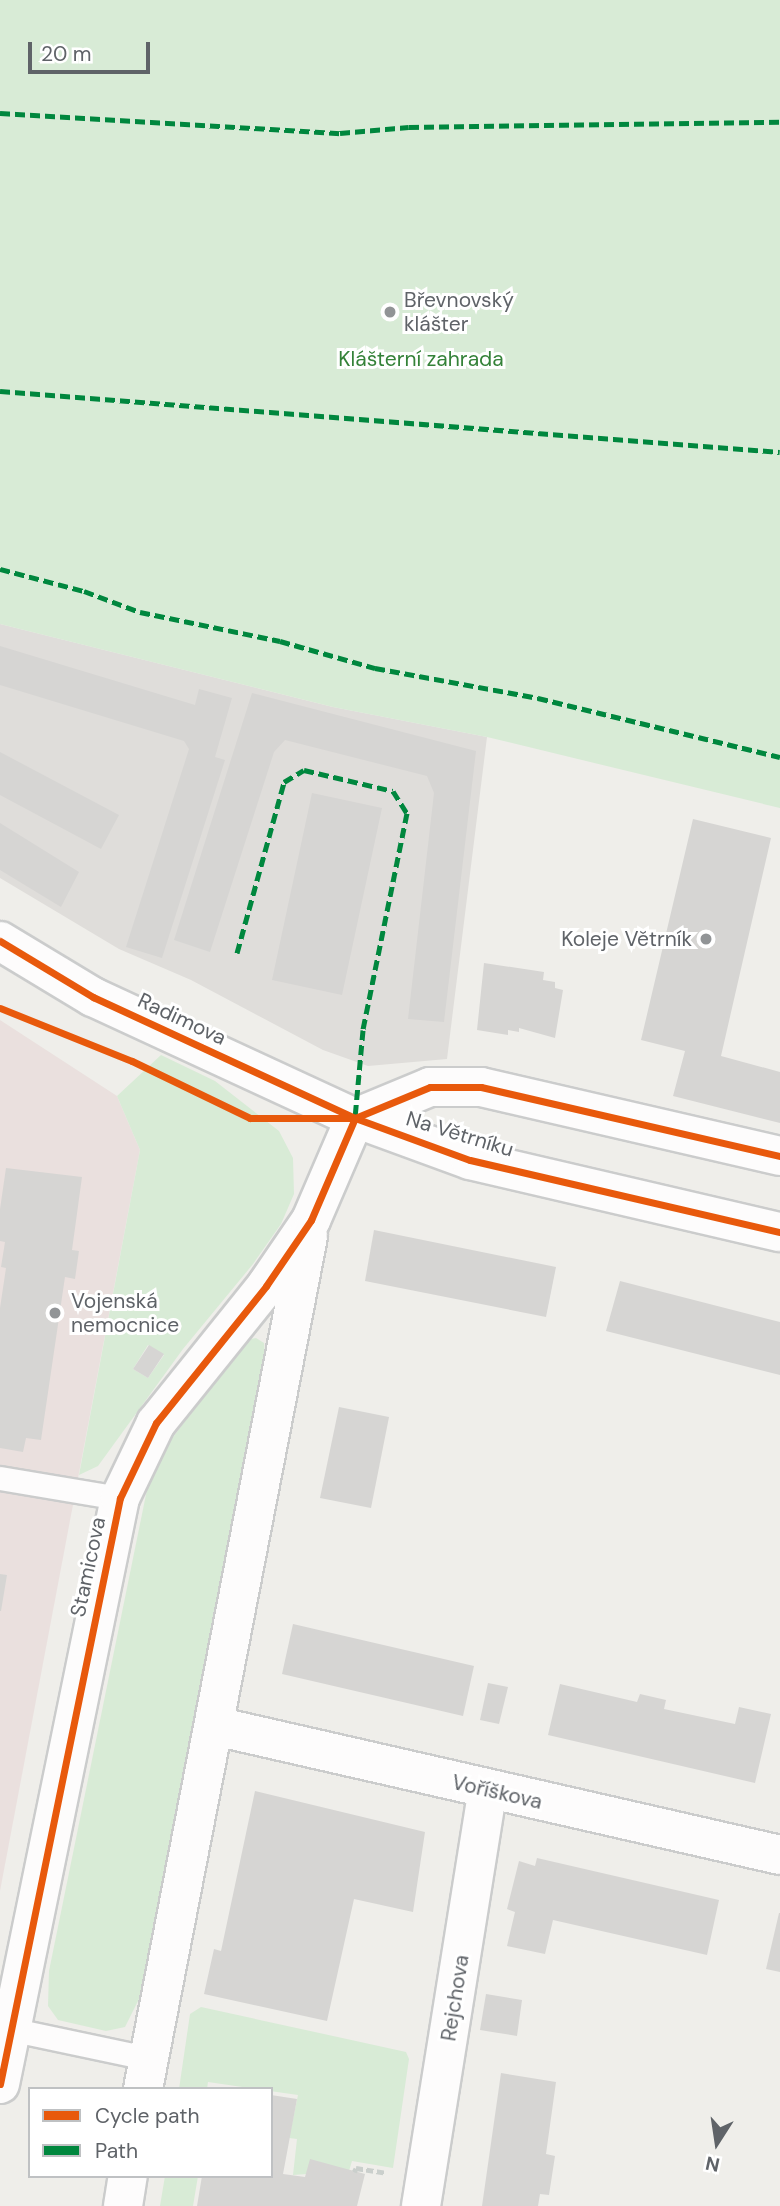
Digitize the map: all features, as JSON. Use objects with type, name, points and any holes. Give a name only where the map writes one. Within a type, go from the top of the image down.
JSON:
[{"type":"street","name":"Radimova","points":[[0,941],[93,997],[355,1118]]},
{"type":"street","name":"Na Větrníku","points":[[355,1118],[430,1087],[481,1087],[780,1156]]},
{"type":"street","name":"Na Větrníku","points":[[355,1118],[470,1160],[780,1232]]},
{"type":"street","name":"Stamicova","points":[[3,2048],[120,1498],[156,1423],[266,1286],[311,1220],[355,1118]]},
{"type":"street","name":"Stamicova","points":[[145,2074],[215,1726],[311,1220]]},
{"type":"street","name":"Voříškova","points":[[215,1726],[780,1855]]},
{"type":"street","name":"Rejchova","points":[[421,2206],[488,1790]]},
{"type":"street","points":[[123,2206],[128,2178]]},
{"type":"lane","points":[[0,1478],[120,1498]]},
{"type":"lane","name":"Stamicova","points":[[3,2048],[145,2074]]},
{"type":"shaded area","points":[[0,624],[333,707],[487,737],[447,1059],[368,1066],[323,1050],[191,980],[119,949],[0,878]]},
{"type":"shaded area","name":"Vojenská nemocnice","points":[[0,1020],[117,1096],[140,1150],[0,1891]]},
{"type":"green space","name":"Klášterní zahrada","points":[[0,0],[780,0],[780,808],[487,737],[333,707],[0,624]]},
{"type":"green space","points":[[161,1055],[215,1081],[279,1131],[293,1158],[294,1194],[281,1224],[253,1264],[183,1349],[98,1466],[79,1475],[140,1150],[117,1096]],"holes":[[[148,1345],[164,1355],[148,1378],[133,1369]]]},
{"type":"green space","points":[[256,1338],[264,1343],[265,1356],[143,1991],[125,2027],[106,2031],[58,2020],[48,2006],[49,1971],[152,1465],[246,1340]]},
{"type":"green space","points":[[201,2007],[406,2052],[409,2059],[393,2168],[352,2161],[349,2171],[293,2175],[297,2139],[289,2138],[298,2095],[273,2091],[273,2087],[243,2087],[208,2082],[207,2087],[179,2087],[190,2014]]},
{"type":"green space","points":[[165,2178],[198,2178],[193,2206],[160,2206]]},
{"type":"building","points":[[0,646],[195,705],[199,689],[232,698],[215,757],[225,760],[162,958],[126,947],[189,749],[184,741],[0,685]]},
{"type":"building","points":[[252,693],[476,751],[444,1022],[408,1019],[434,793],[427,776],[285,740],[274,752],[210,952],[174,940]]},
{"type":"building","points":[[0,752],[119,815],[101,849],[0,795]]},
{"type":"building","points":[[312,793],[382,808],[342,995],[272,980]]},
{"type":"building","name":"Koleje Větrník","points":[[693,819],[771,838],[721,1056],[780,1072],[780,1123],[673,1096],[685,1051],[641,1040]]},
{"type":"building","points":[[0,823],[79,872],[61,907],[0,870]]},
{"type":"building","points":[[484,963],[544,972],[543,980],[555,982],[555,988],[563,990],[555,1038],[519,1028],[519,1032],[508,1030],[508,1035],[477,1030]]},
{"type":"building","points":[[6,1168],[82,1177],[72,1250],[79,1251],[75,1279],[65,1277],[41,1440],[26,1438],[23,1452],[0,1448],[0,1308],[6,1268],[1,1267],[5,1242],[0,1241],[0,1209]]},
{"type":"building","points":[[374,1230],[556,1267],[546,1317],[365,1281]]},
{"type":"building","points":[[620,1281],[780,1322],[780,1375],[606,1331]]},
{"type":"building","points":[[149,1345],[164,1354],[148,1378],[133,1369]]},
{"type":"building","points":[[339,1407],[389,1417],[371,1508],[320,1498]]},
{"type":"building","points":[[0,1574],[7,1575],[1,1611],[0,1611]]},
{"type":"building","points":[[293,1624],[474,1666],[463,1716],[282,1674]]},
{"type":"building","points":[[488,1683],[508,1687],[499,1724],[480,1720]]},
{"type":"building","points":[[560,1684],[637,1702],[640,1694],[666,1700],[664,1709],[735,1724],[739,1707],[771,1714],[755,1783],[548,1735]]},
{"type":"building","points":[[255,1791],[425,1832],[413,1912],[354,1899],[327,2021],[204,1994],[214,1949],[221,1951]]},
{"type":"building","points":[[537,1858],[719,1900],[707,1955],[553,1920],[545,1954],[507,1946],[515,1912],[507,1909],[519,1861],[535,1866]]},
{"type":"building","points":[[780,1913],[780,1972],[766,1969]]},
{"type":"building","points":[[486,1994],[522,2000],[517,2036],[480,2030]]},
{"type":"building","points":[[501,2073],[556,2082],[546,2154],[555,2156],[549,2195],[540,2194],[538,2206],[482,2206]]},
{"type":"building","points":[[273,2095],[297,2099],[283,2174],[305,2177],[310,2159],[365,2174],[357,2206],[197,2206],[202,2178],[273,2178]]},
{"type":"marked path","points":[[0,113],[340,133],[409,127],[780,122]]},
{"type":"marked path","points":[[0,391],[780,452]]},
{"type":"marked path","points":[[0,569],[84,591],[140,612],[280,641],[375,668],[538,698],[780,757]]},
{"type":"marked path","points":[[237,953],[284,782],[304,770],[393,791],[407,813],[363,1030],[355,1118]]},
{"type":"cycle path","points":[[0,941],[93,997],[355,1118],[470,1160],[780,1232]]},
{"type":"cycle path","points":[[0,1008],[132,1061],[250,1118],[355,1118],[430,1087],[481,1087],[780,1156]]},
{"type":"cycle path","points":[[0,2084],[120,1498],[156,1423],[266,1286],[311,1220],[355,1118]]},
{"type":"place","name":"Břevnovský klášter","points":[[390,312]]},
{"type":"place","name":"Koleje Větrník","points":[[706,939]]},
{"type":"place","name":"Vojenská nemocnice","points":[[55,1313]]}]
